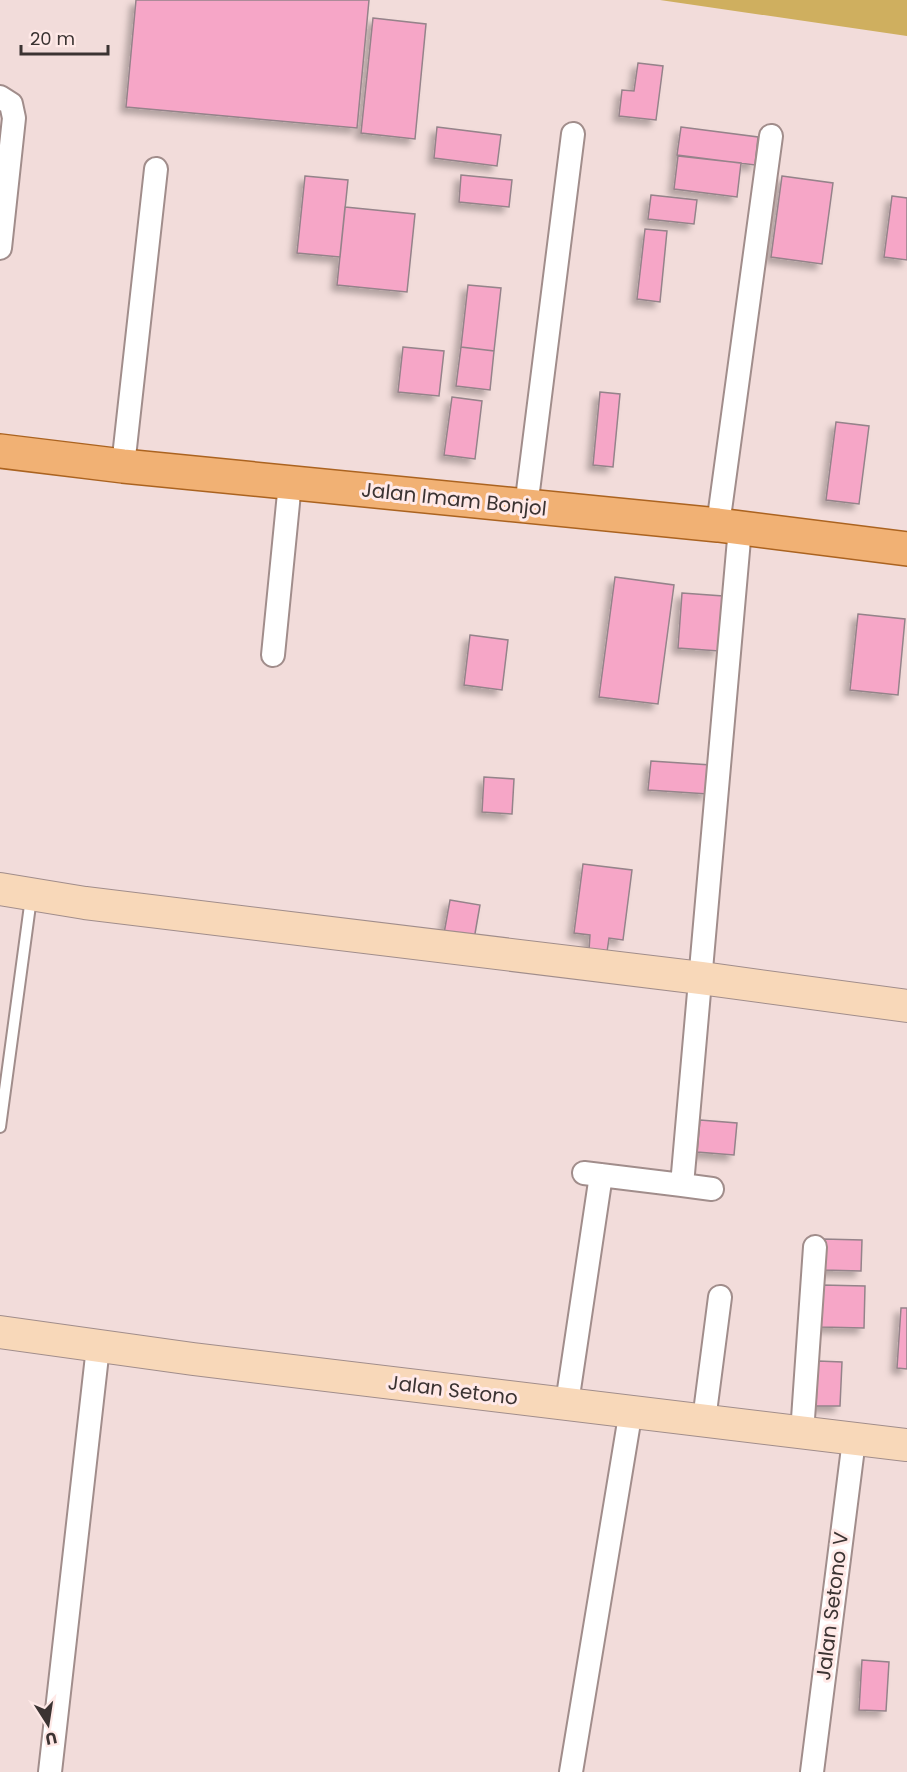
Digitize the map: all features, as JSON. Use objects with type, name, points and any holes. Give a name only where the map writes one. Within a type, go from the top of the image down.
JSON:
[{"type":"main road","name":"Jalan Imam Bonjol","points":[[0,451],[123,466],[729,527],[907,549]]},
{"type":"street","points":[[0,97],[11,104],[14,118],[0,248]]},
{"type":"street","points":[[526,507],[573,134]]},
{"type":"street","points":[[682,1185],[701,978],[729,527],[771,136]]},
{"type":"street","points":[[123,466],[156,169]]},
{"type":"street","points":[[273,655],[290,483]]},
{"type":"street","points":[[0,889],[32,895],[701,978],[907,1006]]},
{"type":"street","points":[[567,1403],[592,1174],[712,1189]]},
{"type":"street","points":[[802,1433],[815,1247]]},
{"type":"street","points":[[704,1420],[720,1297]]},
{"type":"street","name":"Jalan Setono","points":[[0,1332],[98,1347],[907,1445]]},
{"type":"street","points":[[50,1772],[98,1347]]},
{"type":"street","points":[[571,1772],[631,1410]]},
{"type":"street","name":"Jalan Setono V","points":[[812,1772],[854,1440]]},
{"type":"lane","points":[[0,1127],[32,895]]},
{"type":"shaded area","points":[[660,0],[907,0],[907,36]]},
{"type":"building","points":[[136,0],[369,0],[357,128],[126,107]]},
{"type":"building","points":[[373,18],[426,24],[415,139],[361,133]]},
{"type":"building","points":[[638,63],[663,66],[656,120],[619,116],[622,90],[634,91]]},
{"type":"building","points":[[437,127],[501,135],[497,166],[434,158]]},
{"type":"building","points":[[681,127],[758,137],[755,165],[677,155]]},
{"type":"building","points":[[678,156],[741,163],[737,197],[674,189]]},
{"type":"building","points":[[461,175],[512,180],[509,207],[459,202]]},
{"type":"building","points":[[305,176],[348,180],[340,257],[297,253]]},
{"type":"building","points":[[782,176],[833,183],[822,264],[771,257]]},
{"type":"building","points":[[651,195],[697,200],[694,224],[648,219]]},
{"type":"building","points":[[892,196],[907,198],[907,260],[884,257]]},
{"type":"building","points":[[345,207],[415,214],[407,292],[337,285]]},
{"type":"building","points":[[645,229],[667,231],[660,302],[637,299]]},
{"type":"building","points":[[468,285],[501,288],[494,351],[461,347]]},
{"type":"building","points":[[403,347],[444,351],[439,396],[398,392]]},
{"type":"building","points":[[461,347],[494,351],[490,390],[456,386]]},
{"type":"building","points":[[600,392],[620,394],[613,467],[593,465]]},
{"type":"building","points":[[452,397],[482,401],[475,459],[444,455]]},
{"type":"building","points":[[836,422],[869,426],[859,504],[826,500]]},
{"type":"building","points":[[615,577],[674,585],[658,704],[599,697]]},
{"type":"building","points":[[682,593],[723,596],[719,651],[678,648]]},
{"type":"building","points":[[858,614],[905,619],[898,695],[850,690]]},
{"type":"building","points":[[470,635],[508,640],[502,690],[464,685]]},
{"type":"building","points":[[651,761],[711,765],[708,794],[648,790]]},
{"type":"building","points":[[484,777],[514,779],[512,814],[482,812]]},
{"type":"building","points":[[583,864],[632,870],[623,940],[609,938],[607,952],[589,950],[590,935],[574,933]]},
{"type":"building","points":[[450,900],[480,905],[473,945],[443,939]]},
{"type":"building","points":[[700,1120],[737,1123],[734,1155],[697,1152]]},
{"type":"building","points":[[823,1239],[862,1240],[861,1271],[823,1270]]},
{"type":"building","points":[[822,1285],[865,1286],[864,1328],[821,1327]]},
{"type":"building","points":[[901,1308],[907,1308],[907,1369],[897,1368]]},
{"type":"building","points":[[818,1361],[842,1362],[840,1406],[816,1406]]},
{"type":"building","points":[[862,1660],[889,1662],[886,1711],[859,1710]]}]
